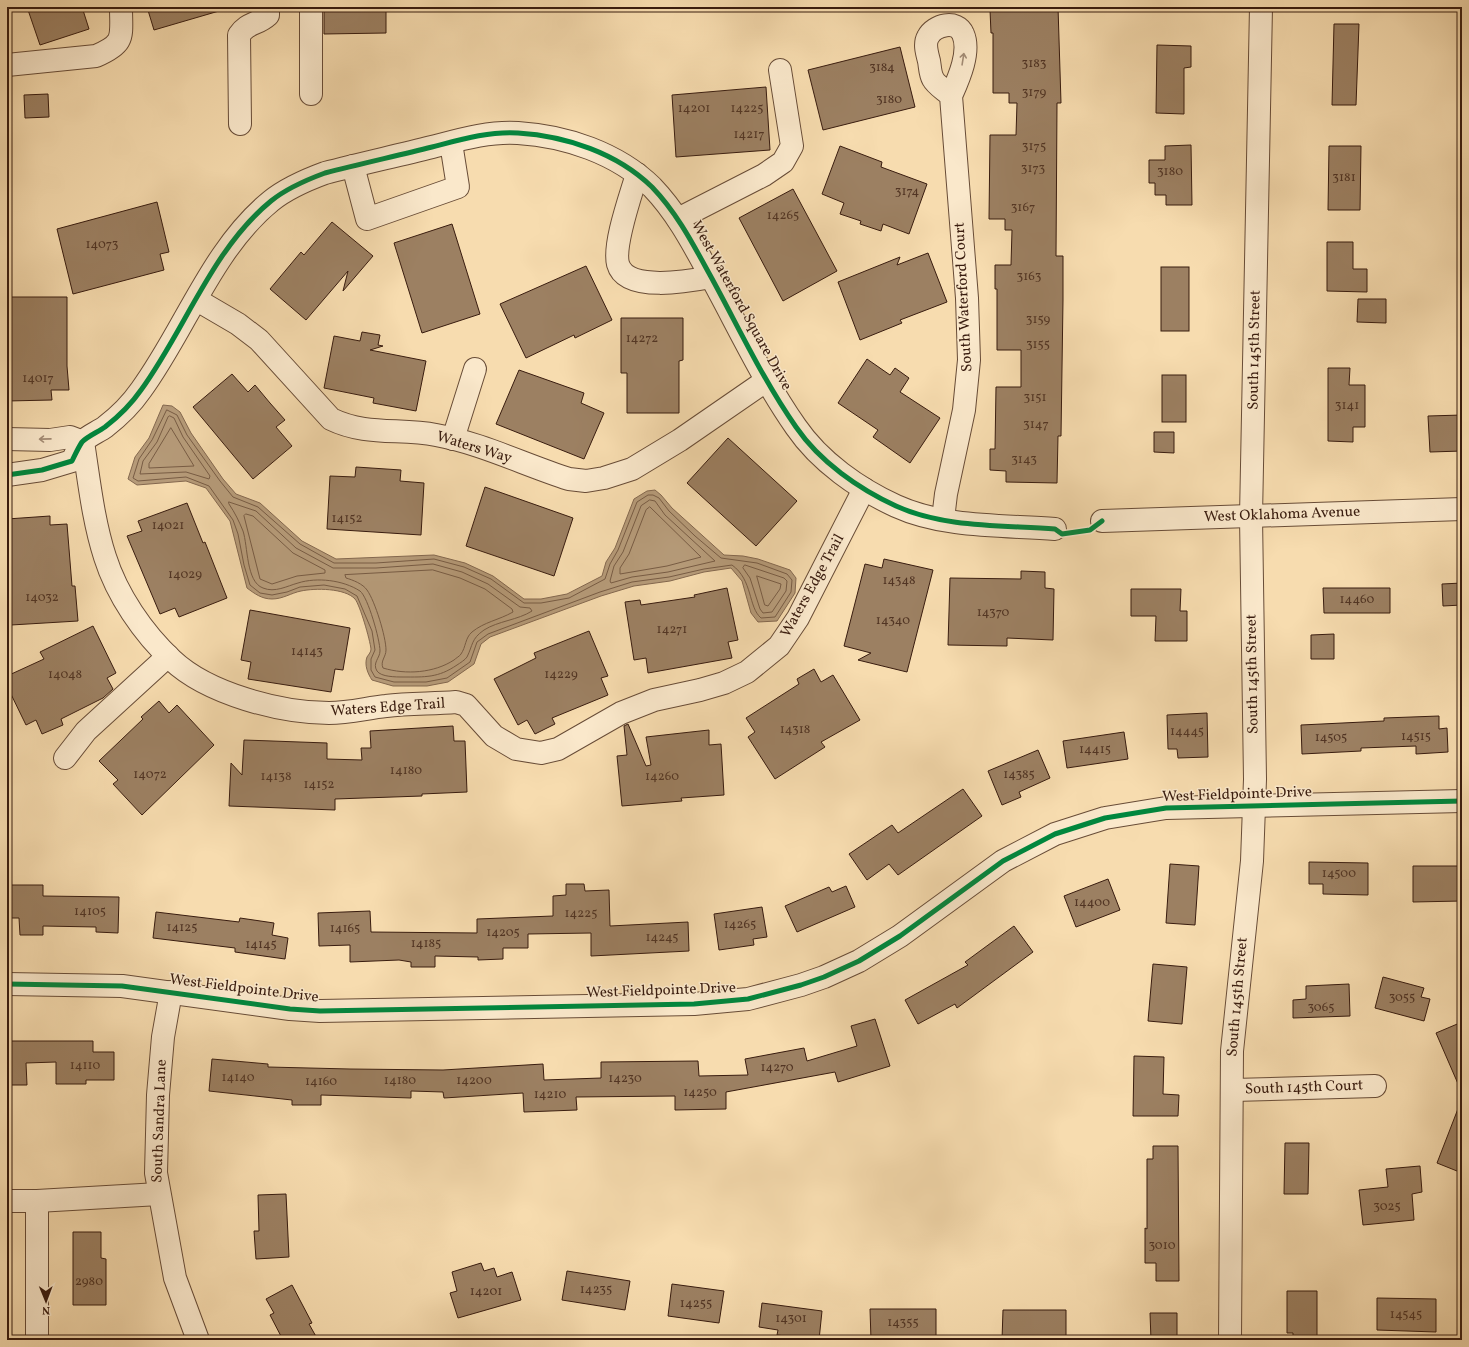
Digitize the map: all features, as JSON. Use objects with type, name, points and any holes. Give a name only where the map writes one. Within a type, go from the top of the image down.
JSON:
[{"type":"street","points":[[7,64],[96,56],[108,51],[117,45],[121,37],[120,7]]},
{"type":"street","points":[[240,124],[239,35],[246,26],[260,22],[268,15],[268,7]]},
{"type":"street","points":[[310,7],[311,94]]},
{"type":"street","name":"South 145th Street","points":[[1230,1340],[1233,1090],[1232,1051],[1252,861],[1254,806],[1251,517],[1261,7]]},
{"type":"street","points":[[678,219],[764,175],[783,162],[789,155],[792,146],[780,70]]},
{"type":"street","name":"South Waterford Court","points":[[943,519],[946,494],[964,410],[969,360],[967,298],[951,96]]},
{"type":"street","name":"West Waterford Square Drive","points":[[7,475],[42,470],[72,461],[83,442],[106,426],[140,392],[165,354],[229,245],[255,215],[272,200],[303,181],[325,173],[451,142],[495,134],[515,133],[570,141],[606,156],[637,174],[652,188],[678,219],[796,428],[810,444],[842,474],[864,489],[912,513],[964,523],[1055,529]]},
{"type":"street","points":[[353,166],[367,219],[458,188],[451,142]]},
{"type":"street","points":[[637,174],[617,247],[618,264],[622,271],[628,278],[645,282],[684,282],[711,277]]},
{"type":"street","name":"Waters Way","points":[[197,300],[238,324],[259,340],[331,419],[344,425],[374,432],[435,434],[569,479],[586,481],[604,478],[632,469],[680,440],[768,380]]},
{"type":"street","points":[[453,439],[475,369]]},
{"type":"street","points":[[7,439],[50,440],[70,437],[83,442]]},
{"type":"street","name":"Waters Edge Trail","points":[[83,442],[96,524],[105,557],[116,585],[135,616],[168,656],[195,676],[214,687],[265,705],[287,710],[330,713],[386,706],[456,702],[466,705],[494,736],[516,749],[542,754],[558,749],[621,713],[654,700],[724,683],[746,672],[779,646],[798,618],[864,489]]},
{"type":"street","name":"West Oklahoma Avenue","points":[[1102,521],[1462,510]]},
{"type":"street","points":[[65,758],[86,731],[168,656]]},
{"type":"street","name":"West Fieldpointe Drive","points":[[7,984],[122,986],[290,1010],[320,1011],[694,1004],[748,999],[802,985],[859,961],[900,936],[1003,861],[1056,834],[1098,820],[1135,812],[1166,808],[1462,801]]},
{"type":"street","name":"South Sandra Lane","points":[[171,992],[163,1038],[158,1095],[156,1173],[175,1278],[192,1330],[198,1340]]},
{"type":"street","name":"South 145th Court","points":[[1233,1090],[1375,1086]]},
{"type":"street","points":[[7,1201],[37,1201],[159,1194]]},
{"type":"street","points":[[37,1201],[37,1340]]},
{"type":"water","points":[[163,405],[172,406],[180,412],[191,433],[223,479],[236,494],[260,503],[302,541],[336,559],[434,555],[465,563],[493,576],[524,599],[541,599],[567,594],[602,576],[606,562],[615,548],[634,499],[647,491],[655,490],[672,508],[724,555],[743,556],[758,559],[790,570],[796,578],[795,593],[777,621],[758,622],[751,613],[742,581],[731,568],[704,572],[670,581],[634,586],[601,596],[490,637],[481,644],[474,664],[448,682],[427,686],[393,686],[372,680],[366,666],[367,657],[371,650],[370,645],[362,615],[355,599],[344,593],[322,589],[301,591],[276,599],[268,599],[259,596],[247,588],[230,521],[206,488],[186,481],[137,485],[128,479],[135,457],[149,438]]},
{"type":"building","points":[[27,7],[82,7],[89,29],[40,45]]},
{"type":"building","points":[[147,7],[218,7],[219,11],[154,30]]},
{"type":"building","points":[[324,7],[386,7],[386,33],[324,34]]},
{"type":"building","points":[[1006,7],[1058,7],[1061,103],[1057,103],[1056,256],[1063,256],[1063,300],[1061,436],[1058,436],[1057,483],[1006,482],[1006,471],[990,470],[990,449],[995,449],[996,387],[1021,387],[1021,350],[997,350],[997,289],[995,289],[995,265],[1011,265],[1012,230],[1005,230],[1005,219],[989,219],[990,135],[1016,135],[1017,103],[1009,103],[1009,93],[993,93],[993,33],[991,33],[990,10],[1006,10]]},
{"type":"building","points":[[1334,24],[1359,24],[1356,105],[1332,105]]},
{"type":"building","points":[[1157,45],[1191,46],[1191,67],[1184,68],[1184,114],[1156,113]]},
{"type":"building","points":[[900,47],[915,107],[823,130],[808,70]]},
{"type":"building","points":[[766,87],[770,150],[676,157],[672,95]]},
{"type":"building","points":[[48,94],[49,117],[25,118],[24,95]]},
{"type":"building","points":[[1191,145],[1192,205],[1166,205],[1166,195],[1155,195],[1155,183],[1149,183],[1149,160],[1165,160],[1165,146]]},
{"type":"building","points":[[840,146],[882,162],[881,167],[927,184],[909,234],[883,224],[881,231],[860,224],[861,221],[840,214],[844,203],[822,194]]},
{"type":"building","points":[[1329,146],[1361,146],[1360,210],[1328,210]]},
{"type":"building","points":[[793,189],[837,271],[783,301],[739,218]]},
{"type":"building","points":[[157,202],[169,252],[160,254],[164,270],[73,294],[57,229]]},
{"type":"building","points":[[332,222],[373,256],[343,291],[348,271],[306,320],[270,289],[301,252],[304,255]]},
{"type":"building","points":[[452,224],[480,314],[422,333],[394,243]]},
{"type":"building","points":[[1327,242],[1353,242],[1353,269],[1367,269],[1367,292],[1327,291]]},
{"type":"building","points":[[928,253],[947,302],[900,320],[902,323],[860,340],[838,282],[900,257],[897,265]]},
{"type":"building","points":[[586,266],[612,320],[575,338],[574,335],[526,358],[500,304]]},
{"type":"building","points":[[1161,267],[1189,267],[1189,331],[1161,331]]},
{"type":"building","points":[[7,297],[67,297],[67,366],[69,390],[51,390],[52,400],[7,401]]},
{"type":"building","points":[[1358,299],[1386,299],[1386,323],[1357,322]]},
{"type":"building","points":[[621,318],[683,318],[683,360],[679,361],[679,413],[627,413],[627,373],[621,373]]},
{"type":"building","points":[[362,332],[380,335],[378,345],[383,346],[370,350],[426,361],[416,411],[373,403],[374,398],[324,388],[334,336],[360,341]]},
{"type":"building","points":[[867,359],[890,375],[895,368],[909,378],[900,392],[940,418],[910,463],[873,437],[878,430],[838,403]]},
{"type":"building","points":[[1328,368],[1350,368],[1349,385],[1365,385],[1365,427],[1353,427],[1353,442],[1328,441]]},
{"type":"building","points":[[519,370],[584,393],[581,403],[604,413],[584,459],[496,424]]},
{"type":"building","points":[[232,374],[248,392],[255,385],[285,420],[276,427],[292,446],[253,479],[193,407]]},
{"type":"building","points":[[1162,375],[1186,375],[1186,422],[1162,422]]},
{"type":"building","points":[[1462,415],[1462,451],[1430,452],[1428,416]]},
{"type":"building","points":[[1154,432],[1174,432],[1174,453],[1154,452]]},
{"type":"building","points":[[728,438],[797,501],[756,546],[687,483]]},
{"type":"building","points":[[356,467],[401,470],[400,481],[424,483],[421,535],[327,529],[330,476],[355,477]]},
{"type":"building","points":[[485,487],[573,518],[554,576],[466,546]]},
{"type":"building","points":[[187,503],[203,543],[205,542],[227,598],[179,617],[175,608],[160,614],[127,536],[142,531],[138,521]]},
{"type":"building","points":[[50,516],[50,525],[67,524],[72,586],[75,586],[78,621],[11,625],[7,580],[7,519]]},
{"type":"building","points":[[884,559],[933,570],[907,672],[858,660],[871,653],[844,646],[865,564],[882,568]]},
{"type":"building","points":[[1021,571],[1045,572],[1045,588],[1054,589],[1053,640],[1007,638],[1007,646],[948,645],[950,578],[1021,579]]},
{"type":"building","points":[[1462,583],[1462,605],[1443,606],[1442,584]]},
{"type":"building","points":[[727,588],[738,640],[728,642],[732,658],[648,673],[646,658],[634,660],[625,602],[640,600],[641,605],[695,597],[694,595]]},
{"type":"building","points":[[1323,588],[1390,588],[1390,613],[1324,613]]},
{"type":"building","points":[[1131,589],[1181,589],[1180,611],[1187,611],[1187,641],[1155,641],[1156,616],[1131,616]]},
{"type":"building","points":[[250,610],[350,628],[343,670],[335,669],[331,692],[248,679],[251,662],[241,660]]},
{"type":"building","points":[[93,626],[116,673],[107,678],[113,689],[103,698],[61,719],[63,725],[42,734],[36,720],[26,725],[7,686],[7,676],[44,659],[40,652]]},
{"type":"building","points":[[589,631],[608,676],[601,678],[608,695],[552,718],[555,724],[535,734],[527,720],[518,725],[494,679],[536,658],[534,653]]},
{"type":"building","points":[[1334,634],[1334,659],[1311,659],[1311,635]]},
{"type":"building","points":[[814,669],[821,682],[833,675],[860,720],[821,742],[825,747],[775,779],[748,737],[755,732],[746,718],[799,684],[797,679]]},
{"type":"building","points":[[159,701],[169,713],[177,705],[214,745],[142,815],[113,784],[118,780],[99,761],[143,719],[141,717]]},
{"type":"building","points":[[1207,713],[1208,757],[1178,758],[1177,749],[1168,749],[1167,715]]},
{"type":"building","points":[[1439,716],[1439,729],[1447,728],[1448,752],[1416,754],[1416,746],[1361,748],[1361,751],[1302,754],[1301,725],[1384,721],[1384,718]]},
{"type":"building","points":[[628,724],[646,766],[651,765],[646,737],[709,730],[709,745],[721,744],[724,795],[681,798],[682,801],[622,806],[617,756],[627,755],[624,726]]},
{"type":"building","points":[[453,726],[454,741],[465,741],[467,792],[422,794],[422,796],[335,799],[335,810],[229,806],[231,763],[242,775],[244,740],[327,743],[327,759],[362,760],[361,748],[371,748],[370,731]]},
{"type":"building","points":[[1124,732],[1128,759],[1067,768],[1063,741]]},
{"type":"building","points":[[1038,750],[1050,778],[1019,792],[1021,797],[1002,805],[988,771]]},
{"type":"building","points":[[963,789],[982,816],[898,875],[889,864],[867,880],[849,854],[892,825],[898,833]]},
{"type":"building","points":[[1309,862],[1368,863],[1368,895],[1323,894],[1323,884],[1309,884]]},
{"type":"building","points":[[1170,864],[1199,866],[1195,925],[1166,923]]},
{"type":"building","points":[[1413,866],[1462,866],[1462,901],[1413,902]]},
{"type":"building","points":[[1108,879],[1120,910],[1076,927],[1064,896]]},
{"type":"building","points":[[566,884],[584,884],[585,891],[609,890],[610,926],[688,922],[689,951],[591,956],[591,933],[528,934],[528,948],[503,948],[503,959],[478,960],[478,957],[435,956],[435,967],[411,967],[411,962],[399,960],[350,962],[350,945],[319,946],[318,913],[370,911],[371,932],[477,933],[477,919],[553,916],[553,896],[566,895]]},
{"type":"building","points":[[7,885],[43,885],[43,896],[119,897],[118,933],[96,932],[96,927],[43,926],[43,935],[20,935],[19,918],[7,918]]},
{"type":"building","points":[[846,886],[855,907],[797,932],[785,906],[829,887],[832,892]]},
{"type":"building","points":[[762,907],[767,937],[753,939],[754,945],[719,950],[714,914]]},
{"type":"building","points":[[156,912],[239,922],[240,918],[274,923],[272,935],[288,938],[285,959],[235,952],[235,948],[153,938]]},
{"type":"building","points":[[1014,926],[1033,952],[957,1008],[955,1004],[918,1024],[905,1000],[968,965],[965,962]]},
{"type":"building","points":[[1153,964],[1187,967],[1182,1024],[1148,1021]]},
{"type":"building","points":[[1383,977],[1424,988],[1421,997],[1430,999],[1424,1021],[1375,1008]]},
{"type":"building","points":[[1349,984],[1350,1016],[1293,1018],[1293,1000],[1306,999],[1306,986]]},
{"type":"building","points":[[875,1019],[890,1066],[838,1082],[835,1072],[726,1092],[726,1109],[675,1110],[675,1096],[576,1097],[577,1110],[524,1112],[523,1093],[444,1098],[443,1092],[411,1091],[411,1098],[321,1095],[321,1105],[292,1105],[292,1100],[209,1091],[212,1059],[268,1064],[268,1067],[350,1069],[443,1070],[543,1064],[544,1080],[601,1078],[601,1062],[698,1061],[699,1076],[748,1075],[745,1059],[804,1048],[807,1061],[857,1046],[851,1026]]},
{"type":"building","points":[[1462,1022],[1462,1093],[1436,1033]]},
{"type":"building","points":[[11,1041],[93,1041],[93,1052],[114,1052],[114,1080],[86,1080],[86,1084],[56,1084],[56,1062],[26,1063],[27,1085],[7,1085],[7,1056],[11,1056]]},
{"type":"building","points":[[1134,1056],[1164,1057],[1163,1094],[1179,1095],[1178,1116],[1133,1116]]},
{"type":"building","points":[[1462,1101],[1462,1173],[1437,1163]]},
{"type":"building","points":[[1285,1143],[1309,1143],[1308,1194],[1284,1194]]},
{"type":"building","points":[[1153,1146],[1178,1146],[1179,1281],[1156,1281],[1156,1263],[1145,1263],[1145,1228],[1147,1229],[1147,1159],[1153,1159]]},
{"type":"building","points":[[1420,1166],[1422,1192],[1412,1194],[1414,1220],[1363,1225],[1359,1190],[1388,1187],[1386,1169]]},
{"type":"building","points":[[286,1194],[289,1257],[256,1259],[254,1231],[259,1231],[258,1195]]},
{"type":"building","points":[[73,1232],[101,1232],[101,1258],[106,1259],[106,1305],[73,1305]]},
{"type":"building","points":[[481,1263],[484,1271],[494,1268],[497,1277],[512,1272],[521,1300],[458,1318],[450,1293],[457,1291],[452,1272]]},
{"type":"building","points":[[567,1271],[630,1281],[625,1310],[562,1300]]},
{"type":"building","points":[[672,1284],[724,1291],[719,1323],[668,1316]]},
{"type":"building","points":[[292,1285],[312,1323],[309,1324],[318,1340],[283,1340],[270,1315],[274,1313],[266,1299]]},
{"type":"building","points":[[1287,1291],[1317,1291],[1317,1340],[1293,1340],[1293,1333],[1287,1333]]},
{"type":"building","points":[[1377,1298],[1436,1299],[1436,1332],[1377,1330]]},
{"type":"building","points":[[762,1303],[822,1311],[819,1340],[777,1335],[778,1330],[759,1327]]},
{"type":"building","points":[[870,1309],[936,1309],[936,1338],[871,1340]]},
{"type":"building","points":[[1003,1310],[1066,1310],[1066,1338],[1002,1340]]},
{"type":"building","points":[[1150,1313],[1177,1313],[1177,1340],[1151,1340]]},
{"type":"cycle path","points":[[7,475],[42,470],[72,461],[82,442],[105,427],[124,410],[157,367],[200,291],[232,242],[250,220],[277,196],[311,178],[325,173],[474,137],[496,133],[518,133],[554,138],[590,148],[623,165],[652,187],[669,207],[691,240],[762,372],[796,427],[828,463],[854,483],[896,506],[914,513],[954,522],[994,526],[1055,529],[1062,534],[1090,530],[1102,521]]},
{"type":"cycle path","points":[[7,984],[122,986],[290,1009],[320,1011],[694,1004],[748,999],[801,985],[824,977],[859,961],[900,936],[1003,861],[1055,834],[1105,818],[1166,808],[1462,801]]}]
